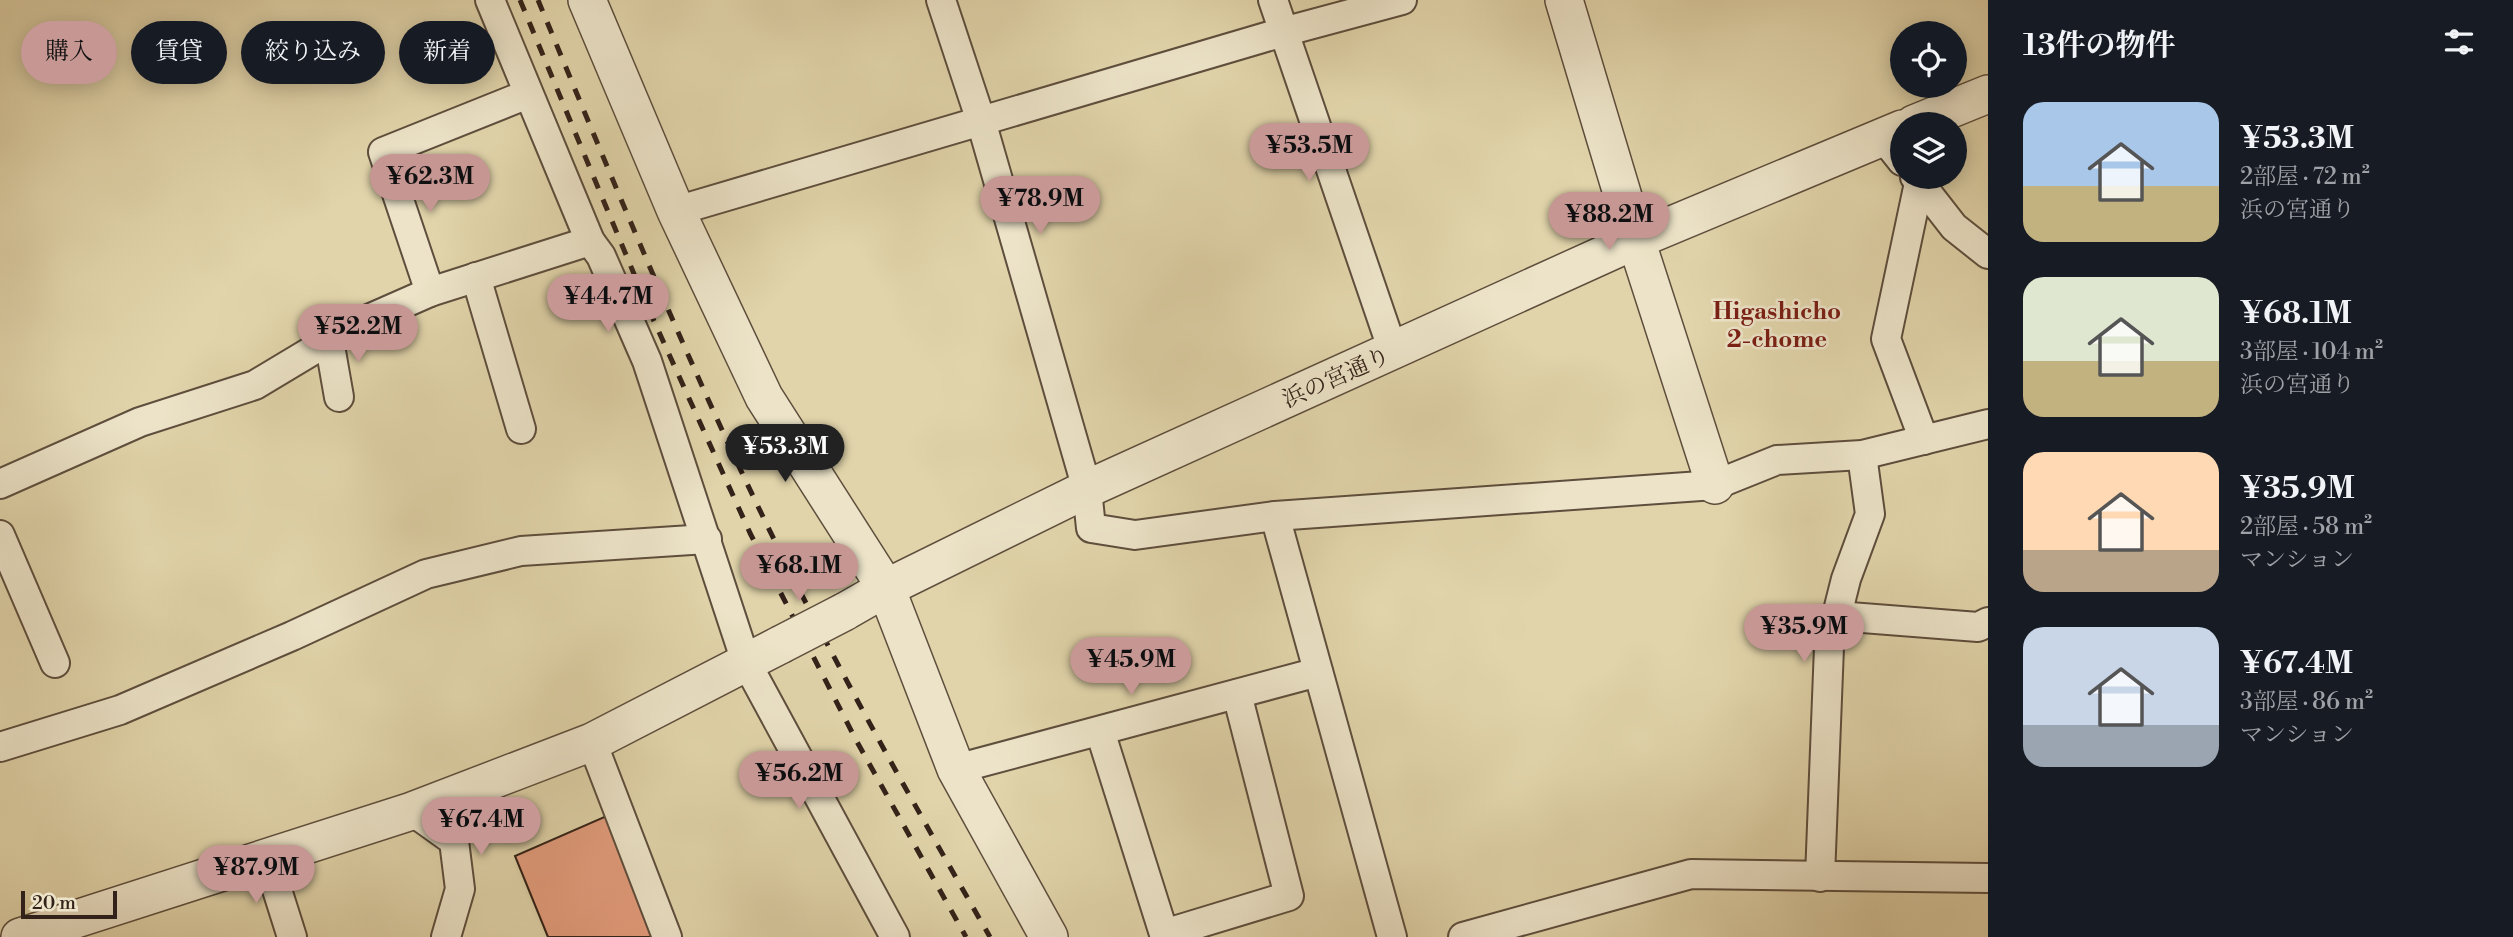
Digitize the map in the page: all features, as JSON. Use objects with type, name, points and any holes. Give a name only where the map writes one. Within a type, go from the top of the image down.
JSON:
[{"type":"street","points":[[490,0],[590,241],[601,256],[647,361],[746,662],[895,937]]},
{"type":"street","points":[[587,0],[676,211],[764,397],[886,589],[956,769],[1049,937]]},
{"type":"street","points":[[941,0],[981,121],[1087,489],[1091,528],[1135,535],[1275,516],[1715,485],[1777,460],[1862,455],[1988,424]]},
{"type":"street","points":[[1273,0],[1394,351]]},
{"type":"street","points":[[676,211],[1283,32],[1402,0]]},
{"type":"street","points":[[1564,0],[1636,240],[1715,485]]},
{"type":"street","points":[[430,292],[383,152],[528,94]]},
{"type":"street","name":"浜の宮通り","points":[[1963,112],[1988,94]]},
{"type":"street","name":"浜の宮通り","points":[[20,937],[412,811],[592,742],[886,589],[1087,489],[1636,240],[1890,157]]},
{"type":"street","points":[[1902,189],[1886,339],[1924,440]]},
{"type":"street","points":[[1930,189],[1954,227],[1988,254]]},
{"type":"street","points":[[0,484],[140,422],[255,385],[355,325],[430,292],[590,241]]},
{"type":"street","points":[[476,276],[521,429]]},
{"type":"street","points":[[329,340],[340,397]]},
{"type":"street","points":[[1820,877],[1829,647],[1846,579],[1870,514],[1862,455]]},
{"type":"street","points":[[1275,516],[1392,937]]},
{"type":"street","points":[[0,535],[55,663]]},
{"type":"street","points":[[0,747],[120,710],[292,636],[426,574],[521,551],[707,539]]},
{"type":"street","points":[[1837,617],[1978,627],[1988,622]]},
{"type":"street","points":[[956,769],[1318,672]]},
{"type":"street","points":[[1100,730],[1164,934],[1289,896],[1237,694]]},
{"type":"street","points":[[592,742],[667,937]]},
{"type":"street","points":[[412,811],[454,841],[460,889],[446,937]]},
{"type":"street","points":[[267,858],[292,937]]},
{"type":"street","points":[[1463,937],[1691,874],[1988,878]]},
{"type":"building","points":[[618,811],[665,937],[548,937],[515,856]]},
{"type":"railway","points":[[520,0],[649,310],[750,533],[856,740],[966,937]]},
{"type":"railway","points":[[538,0],[620,198],[735,459],[847,681],[990,937]]},
{"type":"district","name":"Higashicho 2-chome","points":[[1777,325]]}]
